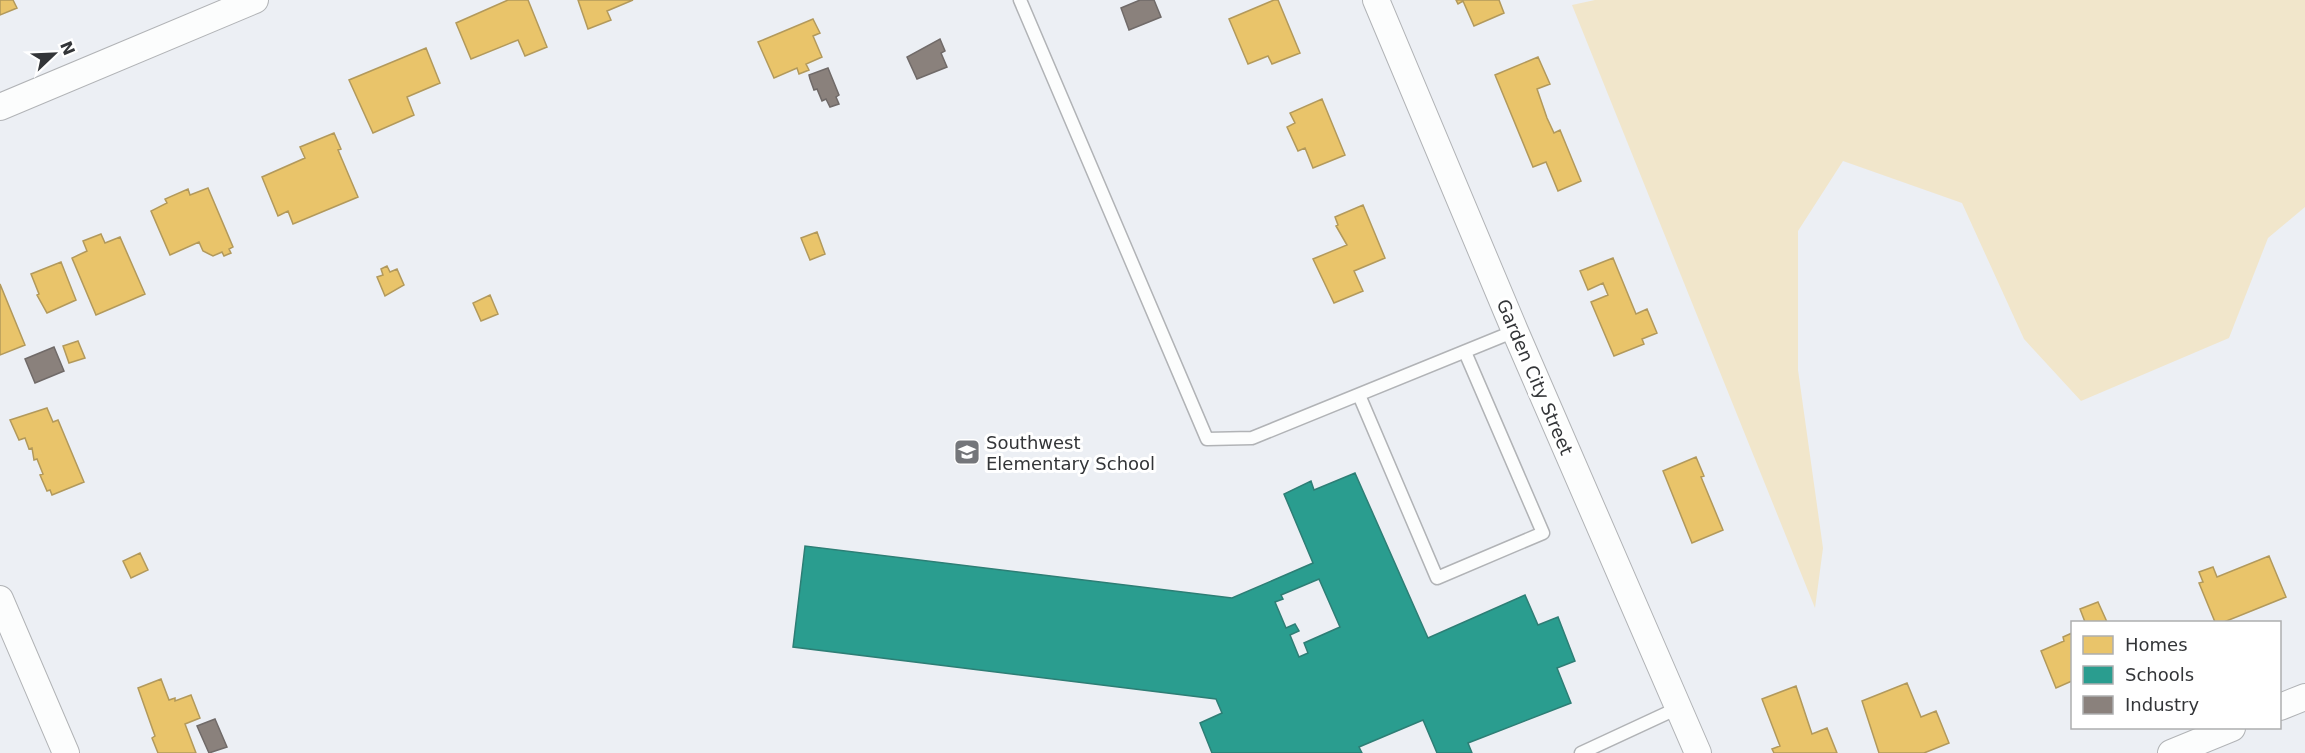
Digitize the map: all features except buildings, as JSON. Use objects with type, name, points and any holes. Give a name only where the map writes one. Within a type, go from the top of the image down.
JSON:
[{"type":"street","points":[[0,107],[255,0]]},
{"type":"street","name":"Garden City Street","points":[[1376,0],[1515,331],[1698,753]]},
{"type":"street","points":[[0,599],[66,753]]},
{"type":"street","points":[[2281,707],[2305,697]]},
{"type":"street","points":[[2171,753],[2230,729]]},
{"type":"lane","points":[[1020,0],[1207,439],[1252,438],[1515,331]]},
{"type":"lane","points":[[1359,394],[1437,578],[1543,533],[1465,352]]},
{"type":"lane","points":[[1589,751],[1678,708]]},
{"type":"shaded area","points":[[1595,0],[2305,0],[2305,207],[2268,238],[2229,338],[2081,401],[2024,339],[1962,203],[1843,161],[1798,231],[1798,370],[1823,548],[1815,608],[1572,5]]},
{"type":"place","name":"Southwest Elementary School","points":[[967,452]]}]
